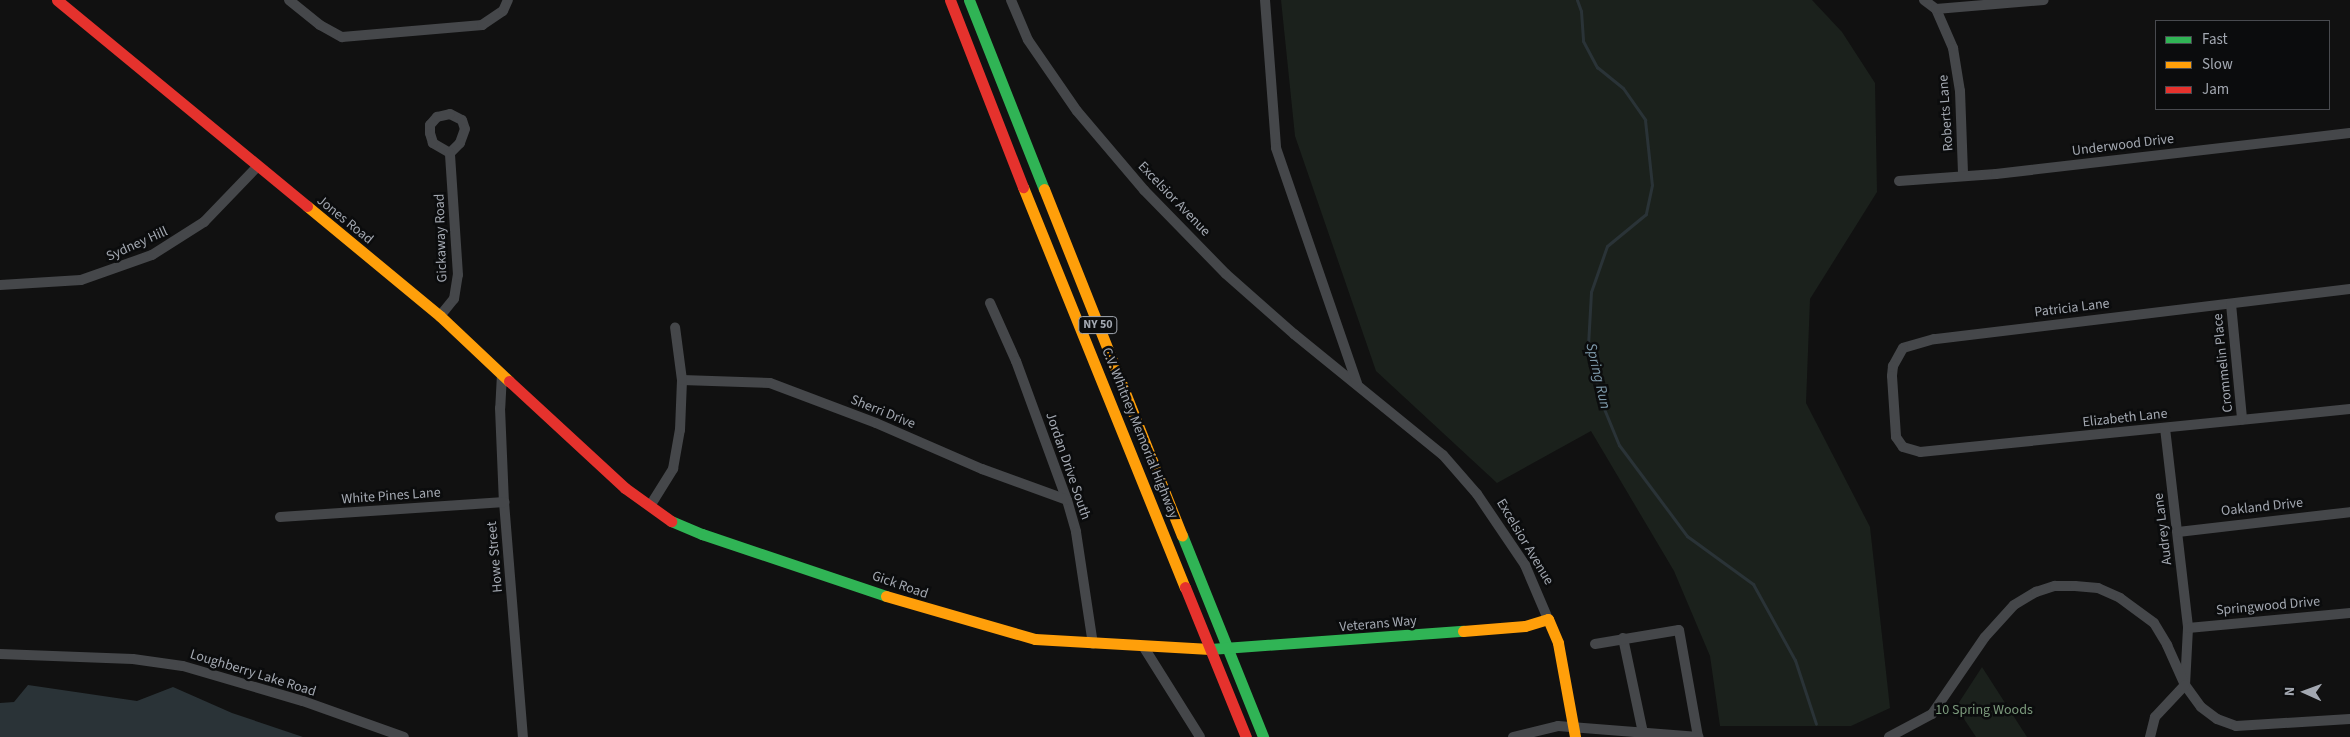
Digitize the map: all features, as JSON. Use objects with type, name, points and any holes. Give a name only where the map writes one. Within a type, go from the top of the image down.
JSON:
[{"type":"main road","points":[[944,0],[968,51]]},
{"type":"main road","name":"C.V. Whitney Memorial Highway","points":[[950,0],[968,51],[1246,737]]},
{"type":"main road","name":"C.V. Whitney Memorial Highway","points":[[969,0],[1263,737]]},
{"type":"main road","name":"Jones Road","points":[[60,1],[257,168],[440,316],[606,471]]},
{"type":"main road","name":"Gick Road","points":[[606,471],[650,506],[702,534],[937,613],[1009,634],[1093,644],[1209,648]]},
{"type":"main road","name":"Veterans Way","points":[[1209,648],[1227,650],[1525,626],[1548,619]]},
{"type":"main road","name":"Excelsior Avenue","points":[[1548,619],[1558,643],[1575,732]]},
{"type":"street","points":[[289,0],[320,25],[342,38],[369,38],[482,24],[503,11],[508,0]]},
{"type":"street","name":"Excelsior Avenue","points":[[1011,0],[1028,40],[1076,111],[1144,190],[1226,274],[1294,334],[1443,455],[1477,494],[1524,565],[1548,619]]},
{"type":"street","points":[[1265,0],[1276,148],[1357,384]]},
{"type":"street","name":"Roberts Lane","points":[[1924,0],[1936,9],[1953,48],[1960,91],[1963,174]]},
{"type":"street","points":[[1936,9],[2044,0]]},
{"type":"street","name":"Underwood Drive","points":[[1899,181],[1963,174],[1996,174],[2350,133]]},
{"type":"street","name":"Gickaway Road","points":[[440,316],[454,298],[458,275],[450,153]]},
{"type":"street","name":"Sydney Hill","points":[[0,286],[81,280],[152,255],[204,222],[257,168]]},
{"type":"street","name":"Patricia Lane","points":[[1903,448],[1896,437],[1893,366],[1903,348],[1914,343],[2350,289]]},
{"type":"street","name":"Jordan Drive South","points":[[990,304],[1016,361],[1067,500],[1076,532],[1093,644]]},
{"type":"street","name":"Crommelin Place","points":[[2231,304],[2242,419]]},
{"type":"street","points":[[650,506],[673,469],[680,430],[682,380],[675,327]]},
{"type":"street","name":"Howe Street","points":[[502,374],[500,408],[504,502],[524,737]]},
{"type":"street","name":"Sherri Drive","points":[[682,380],[770,384],[876,423],[982,469],[1067,500]]},
{"type":"street","name":"Elizabeth Lane","points":[[1903,448],[1920,452],[2350,409]]},
{"type":"street","name":"Audrey Lane","points":[[2165,428],[2188,628],[2185,685]]},
{"type":"street","name":"White Pines Lane","points":[[280,517],[504,502]]},
{"type":"street","name":"Oakland Drive","points":[[2178,532],[2350,512]]},
{"type":"street","points":[[1889,737],[1932,714],[1985,637],[2014,605],[2036,592],[2055,586],[2098,588],[2134,607],[2154,623],[2185,685],[2201,707],[2217,719],[2236,726],[2350,719]]},
{"type":"street","name":"Springwood Drive","points":[[2188,628],[2350,613]]},
{"type":"street","points":[[1513,737],[1558,726],[1575,732],[1642,733],[1699,737],[1679,630],[1595,644]]},
{"type":"street","points":[[1623,638],[1642,733]]},
{"type":"street","points":[[1143,646],[1200,737]]},
{"type":"street","name":"Loughberry Lake Road","points":[[0,654],[124,659],[183,666],[299,700],[404,737]]},
{"type":"street","points":[[2150,737],[2156,717],[2185,685]]},
{"type":"green space","points":[[1281,0],[1812,0],[1842,32],[1875,83],[1877,192],[1810,299],[1806,403],[1870,527],[1890,708],[1851,726],[1720,726],[1710,656],[1674,571],[1591,431],[1497,483],[1376,371],[1295,136]]},
{"type":"green space","name":"10 Spring Woods","points":[[1982,667],[2027,737],[1976,737],[1956,707]]},
{"type":"shaded area","points":[[28,685],[137,701],[173,687],[232,713],[303,737],[0,737],[0,703],[14,702]]},
{"type":"waterway","name":"Spring Run","points":[[1577,0],[1581,11],[1583,41],[1597,67],[1623,88],[1645,120],[1652,185],[1646,214],[1607,246],[1591,292],[1588,346],[1600,399],[1619,445],[1687,536],[1753,584],[1795,660],[1816,724]]},
{"type":"traffic: fast","points":[[969,0],[1044,189]]},
{"type":"traffic: fast","points":[[671,521],[702,534],[886,596]]},
{"type":"traffic: fast","points":[[1182,535],[1263,737]]},
{"type":"traffic: fast","points":[[1210,649],[1463,631]]},
{"type":"traffic: slow","points":[[1023,187],[1185,587]]},
{"type":"traffic: slow","points":[[1044,189],[1182,535]]},
{"type":"traffic: slow","points":[[307,206],[440,316],[509,381]]},
{"type":"traffic: slow","points":[[886,596],[1035,639],[1210,649]]},
{"type":"traffic: slow","points":[[1463,631],[1525,626],[1548,619],[1558,643],[1575,737]]},
{"type":"traffic: jam","points":[[57,0],[307,206]]},
{"type":"traffic: jam","points":[[950,0],[1023,187]]},
{"type":"traffic: jam","points":[[509,381],[625,488],[671,521]]},
{"type":"traffic: jam","points":[[1185,587],[1246,737]]}]
